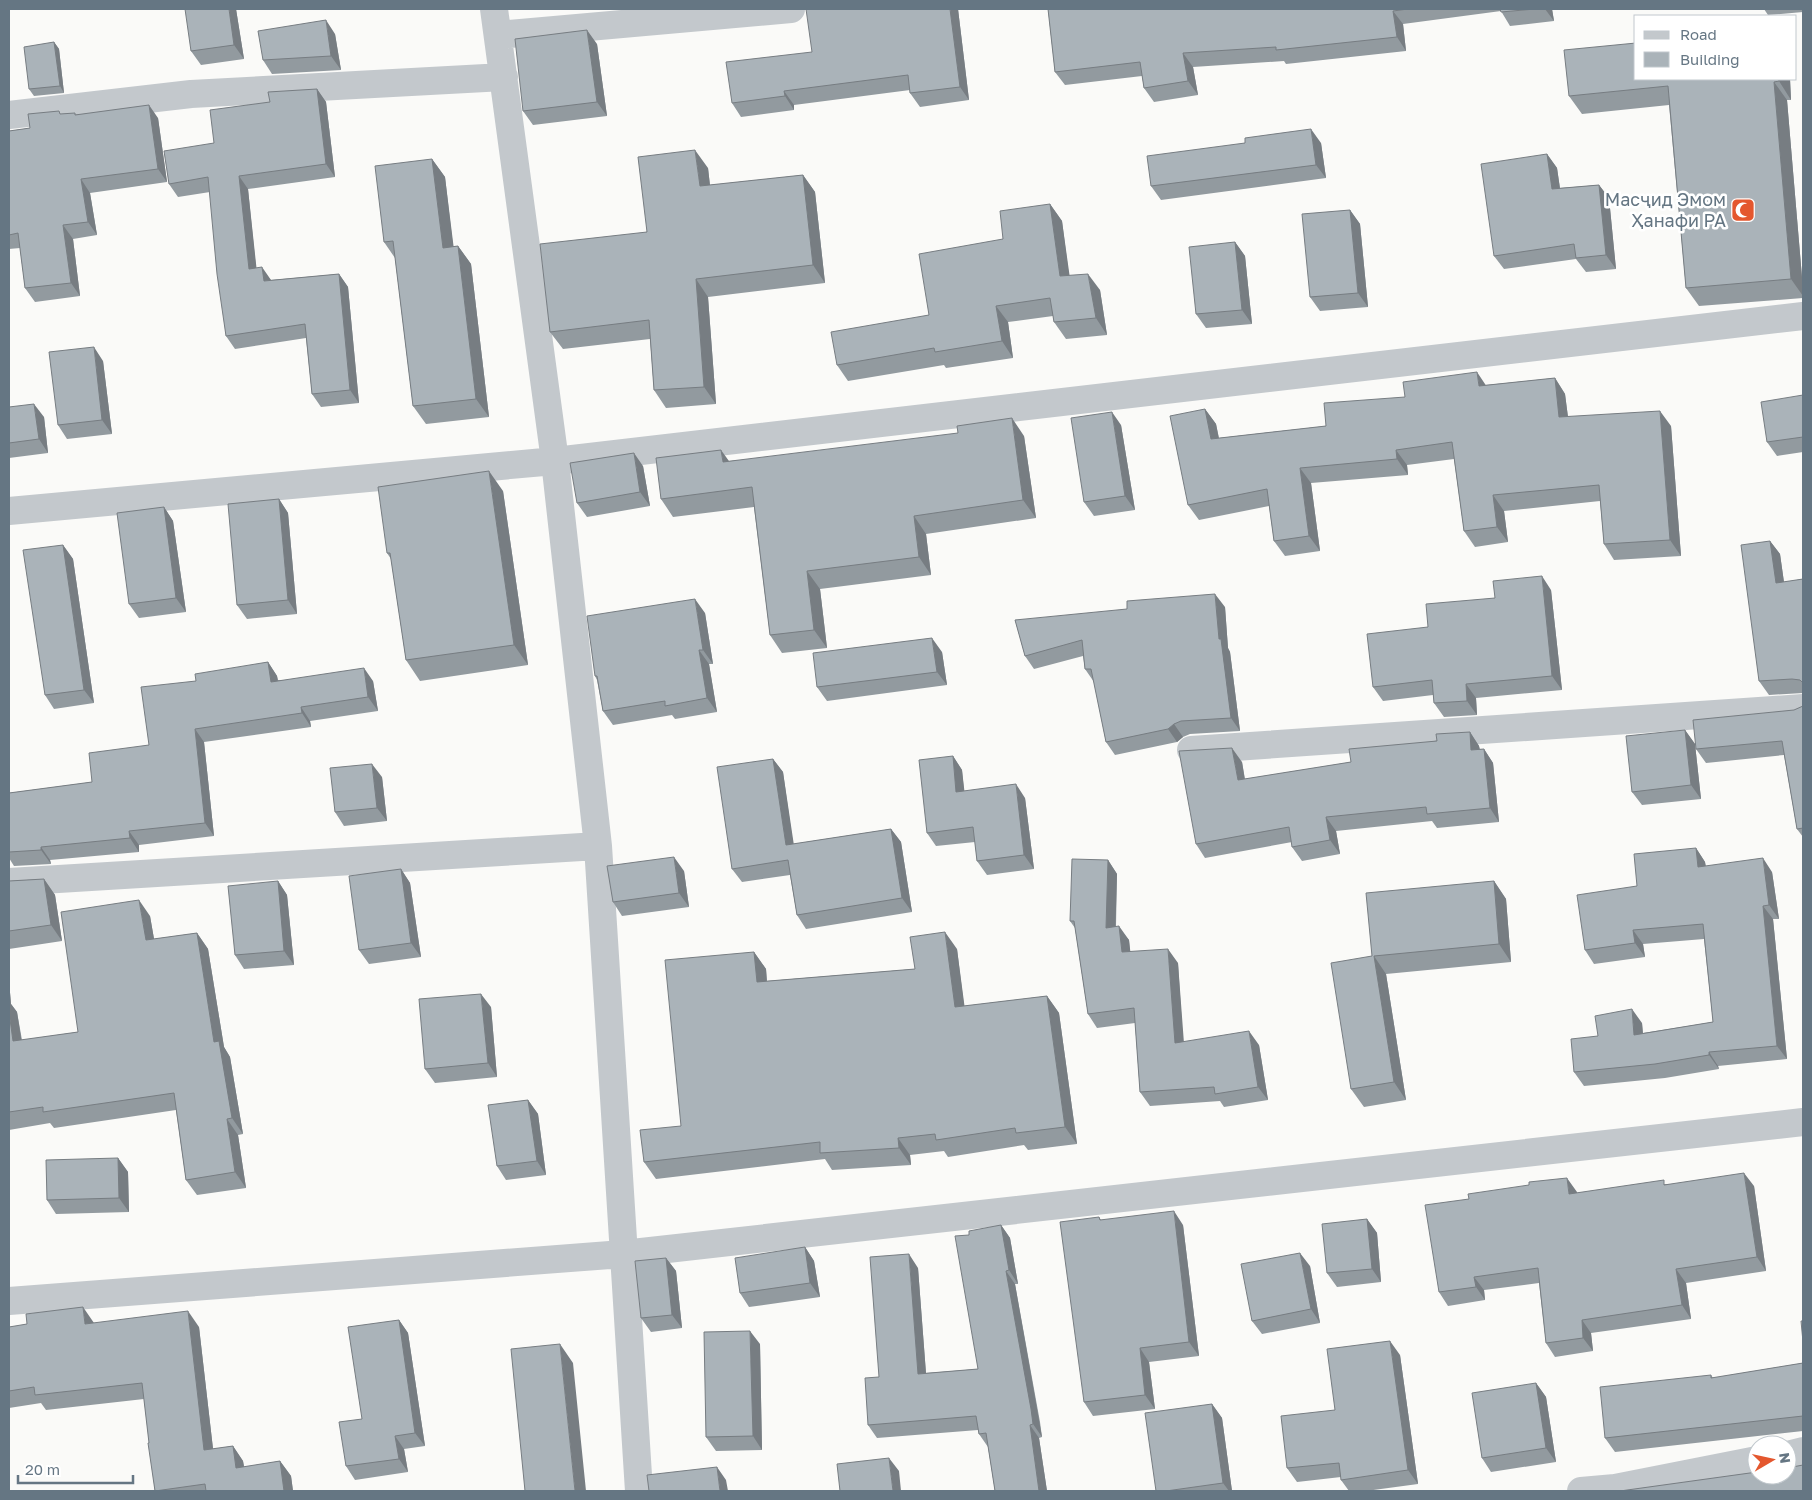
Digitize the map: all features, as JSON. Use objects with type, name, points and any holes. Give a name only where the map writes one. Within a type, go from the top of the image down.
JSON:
[{"type":"street","points":[[494,9],[555,461],[598,846],[639,1491]]},
{"type":"street","points":[[498,36],[791,9]]},
{"type":"street","points":[[9,115],[191,94],[504,77]]},
{"type":"street","points":[[9,511],[555,461],[1803,316]]},
{"type":"street","points":[[1191,750],[1803,708]]},
{"type":"street","points":[[9,882],[598,846]]},
{"type":"street","points":[[9,1301],[624,1254],[1803,1122]]},
{"type":"street","points":[[1582,1491],[1615,1488],[1747,1462]]},
{"type":"building","points":[[185,9],[229,9],[234,45],[191,51]]},
{"type":"building","points":[[806,9],[950,9],[960,87],[910,93],[908,75],[784,91],[785,96],[732,103],[726,62],[812,52]]},
{"type":"building","points":[[1048,9],[1408,9],[1393,11],[1397,37],[1276,50],[1276,47],[1183,53],[1188,81],[1144,88],[1140,62],[1055,72]]},
{"type":"building","points":[[1500,9],[1535,9],[1501,12]]},
{"type":"building","points":[[326,20],[331,56],[263,60],[258,31]]},
{"type":"building","points":[[587,30],[597,102],[523,111],[515,39]]},
{"type":"building","points":[[54,42],[60,86],[29,89],[24,47]]},
{"type":"building","points":[[1634,43],[1634,80],[1778,80],[1774,82],[1791,279],[1686,288],[1668,86],[1569,96],[1564,50]]},
{"type":"building","points":[[317,89],[326,164],[239,176],[249,269],[262,267],[264,281],[339,274],[350,390],[312,394],[305,324],[226,336],[217,274],[208,177],[169,184],[164,151],[214,143],[210,110],[270,102],[268,92]]},
{"type":"building","points":[[149,105],[158,169],[81,179],[88,222],[63,225],[71,283],[25,288],[18,233],[9,235],[9,131],[30,128],[28,114],[59,111],[60,114],[75,113],[75,115]]},
{"type":"building","points":[[1311,129],[1316,165],[1151,186],[1147,156],[1245,143],[1245,138]]},
{"type":"building","points":[[695,150],[700,186],[803,175],[813,265],[696,279],[704,387],[654,390],[649,320],[550,332],[540,244],[647,232],[638,157]]},
{"type":"building","points":[[1547,154],[1552,189],[1599,185],[1606,255],[1576,258],[1574,244],[1494,256],[1481,164]]},
{"type":"building","points":[[432,159],[443,248],[458,246],[476,399],[413,406],[393,241],[384,242],[375,166]]},
{"type":"building","points":[[1050,204],[1060,276],[1088,274],[1096,318],[1054,322],[1050,298],[996,306],[1002,341],[935,352],[934,348],[837,365],[831,332],[929,315],[919,254],[1003,239],[1000,211]]},
{"type":"building","points":[[1350,210],[1358,293],[1310,297],[1302,214]]},
{"type":"building","points":[[1235,242],[1242,310],[1196,314],[1189,247]]},
{"type":"building","points":[[94,347],[102,420],[58,425],[49,352]]},
{"type":"building","points":[[1477,372],[1479,386],[1555,378],[1559,417],[1660,411],[1670,540],[1604,544],[1599,485],[1493,495],[1497,527],[1464,531],[1452,442],[1396,450],[1397,459],[1300,468],[1309,536],[1274,541],[1267,489],[1188,505],[1170,416],[1205,409],[1211,439],[1326,426],[1324,403],[1405,397],[1403,382]]},
{"type":"building","points":[[1803,395],[1803,437],[1767,442],[1761,402]]},
{"type":"building","points":[[34,404],[39,439],[9,443],[9,407]]},
{"type":"building","points":[[1112,412],[1125,496],[1084,502],[1071,418]]},
{"type":"building","points":[[1012,418],[1023,500],[914,516],[919,557],[807,571],[814,630],[770,635],[752,487],[661,499],[656,458],[721,450],[723,462],[958,433],[957,426]]},
{"type":"building","points":[[634,453],[640,492],[577,503],[570,463]]},
{"type":"building","points":[[489,471],[514,645],[406,660],[390,553],[387,553],[378,487]]},
{"type":"building","points":[[279,499],[288,600],[237,605],[228,504]]},
{"type":"building","points":[[164,507],[176,598],[129,604],[117,513]]},
{"type":"building","points":[[1770,541],[1776,583],[1803,579],[1803,683],[1800,680],[1792,679],[1759,681],[1741,545]]},
{"type":"building","points":[[63,545],[84,690],[45,695],[23,550]]},
{"type":"building","points":[[1542,576],[1552,676],[1466,684],[1467,701],[1434,703],[1432,680],[1373,687],[1367,634],[1428,627],[1426,604],[1495,598],[1493,581]]},
{"type":"building","points":[[1215,594],[1219,639],[1221,639],[1231,718],[1181,721],[1168,729],[1106,742],[1091,669],[1085,669],[1082,640],[1025,656],[1015,620],[1127,609],[1127,601]]},
{"type":"building","points":[[695,599],[703,650],[699,650],[707,698],[665,706],[665,701],[603,711],[597,676],[595,676],[587,616]]},
{"type":"building","points":[[932,638],[937,672],[817,687],[813,653]]},
{"type":"building","points":[[268,662],[271,682],[364,668],[368,697],[301,707],[302,713],[195,729],[205,823],[129,831],[130,838],[41,847],[41,850],[9,852],[9,793],[92,782],[89,753],[149,745],[141,687],[196,681],[195,674]]},
{"type":"building","points":[[1803,706],[1803,828],[1797,829],[1782,741],[1696,749],[1693,720],[1794,710]]},
{"type":"building","points":[[1685,730],[1691,785],[1632,792],[1626,736]]},
{"type":"building","points":[[1470,732],[1471,750],[1484,749],[1490,808],[1427,814],[1426,807],[1326,817],[1330,840],[1292,847],[1289,827],[1196,844],[1179,751],[1232,748],[1238,780],[1351,762],[1349,749],[1437,741],[1436,734]]},
{"type":"building","points":[[953,756],[956,792],[1016,784],[1024,855],[977,861],[973,827],[927,833],[919,760]]},
{"type":"building","points":[[773,759],[786,845],[891,829],[902,898],[797,915],[788,860],[732,869],[717,767]]},
{"type":"building","points":[[372,764],[377,808],[335,812],[330,768]]},
{"type":"building","points":[[1696,848],[1698,867],[1763,858],[1769,905],[1763,906],[1777,1046],[1709,1052],[1709,1055],[1655,1064],[1574,1072],[1571,1039],[1598,1036],[1595,1016],[1632,1009],[1634,1035],[1713,1022],[1703,924],[1633,930],[1635,943],[1585,950],[1577,895],[1637,886],[1634,854]]},
{"type":"building","points":[[674,857],[679,893],[613,902],[607,866]]},
{"type":"building","points":[[1072,859],[1108,860],[1106,928],[1119,926],[1122,952],[1168,949],[1175,1043],[1249,1031],[1258,1087],[1215,1094],[1214,1087],[1140,1092],[1134,1008],[1088,1014],[1074,921],[1070,921]]},
{"type":"building","points":[[401,869],[411,943],[359,950],[349,876]]},
{"type":"building","points":[[44,879],[51,925],[9,931],[9,881]]},
{"type":"building","points":[[278,881],[284,951],[235,955],[228,886]]},
{"type":"building","points":[[1494,881],[1499,944],[1374,956],[1394,1082],[1351,1089],[1331,963],[1372,956],[1366,893]]},
{"type":"building","points":[[139,900],[146,940],[197,933],[214,1042],[219,1041],[232,1118],[227,1119],[235,1172],[186,1180],[174,1093],[43,1112],[43,1107],[9,1112],[9,1012],[13,1041],[78,1032],[61,912]]},
{"type":"building","points":[[945,932],[955,1007],[1047,996],[1065,1127],[1016,1133],[1015,1128],[936,1140],[935,1134],[898,1138],[899,1148],[820,1153],[820,1142],[644,1162],[640,1130],[681,1126],[665,960],[754,952],[757,982],[915,969],[910,937]]},
{"type":"building","points":[[481,994],[488,1063],[425,1069],[419,999]]},
{"type":"building","points":[[528,1100],[537,1161],[497,1166],[488,1105]]},
{"type":"building","points":[[118,1158],[119,1198],[47,1200],[46,1160]]},
{"type":"building","points":[[1744,1173],[1757,1257],[1676,1269],[1682,1305],[1582,1320],[1583,1338],[1546,1343],[1538,1268],[1474,1277],[1476,1287],[1439,1292],[1425,1205],[1469,1199],[1468,1194],[1529,1185],[1529,1182],[1567,1178],[1569,1194],[1664,1180],[1664,1185]]},
{"type":"building","points":[[1174,1211],[1189,1342],[1140,1348],[1145,1395],[1084,1402],[1060,1222],[1099,1217],[1100,1220]]},
{"type":"building","points":[[1367,1219],[1372,1269],[1327,1273],[1322,1224]]},
{"type":"building","points":[[1001,1225],[1009,1270],[1006,1271],[1031,1409],[1033,1424],[1030,1425],[1039,1491],[995,1491],[986,1433],[979,1434],[976,1416],[868,1425],[865,1378],[879,1377],[870,1257],[909,1254],[918,1374],[978,1369],[955,1236],[969,1235],[969,1231]]},
{"type":"building","points":[[805,1247],[810,1283],[740,1293],[735,1258]]},
{"type":"building","points":[[1300,1253],[1311,1309],[1252,1321],[1241,1264]]},
{"type":"building","points":[[666,1258],[672,1315],[641,1318],[635,1261]]},
{"type":"building","points":[[83,1307],[85,1324],[188,1311],[204,1450],[233,1446],[236,1468],[280,1461],[284,1491],[206,1491],[205,1484],[155,1491],[142,1383],[35,1395],[34,1387],[9,1391],[9,1327],[27,1324],[26,1314]]},
{"type":"building","points":[[399,1320],[415,1433],[395,1436],[399,1459],[346,1466],[339,1422],[362,1419],[348,1327]]},
{"type":"building","points":[[1801,1321],[1803,1321],[1803,1342]]},
{"type":"building","points":[[750,1331],[753,1436],[706,1437],[704,1332]]},
{"type":"building","points":[[1390,1341],[1408,1470],[1341,1480],[1339,1463],[1287,1468],[1281,1416],[1335,1410],[1327,1349]]},
{"type":"building","points":[[560,1344],[575,1491],[525,1491],[511,1349]]},
{"type":"building","points":[[1803,1363],[1803,1416],[1605,1438],[1600,1387],[1711,1375],[1711,1378]]},
{"type":"building","points":[[1536,1383],[1546,1448],[1482,1458],[1472,1393]]},
{"type":"building","points":[[1212,1404],[1223,1483],[1156,1491],[1145,1413]]},
{"type":"building","points":[[889,1458],[893,1491],[840,1491],[837,1464]]},
{"type":"building","points":[[1803,1465],[1803,1491],[1620,1491],[1747,1473],[1747,1485],[1797,1485],[1797,1466]]},
{"type":"building","points":[[717,1467],[720,1491],[649,1491],[647,1475]]},
{"type":"place","name":"Масҷид Эмом Ҳанафи РА","points":[[1743,210]]}]
